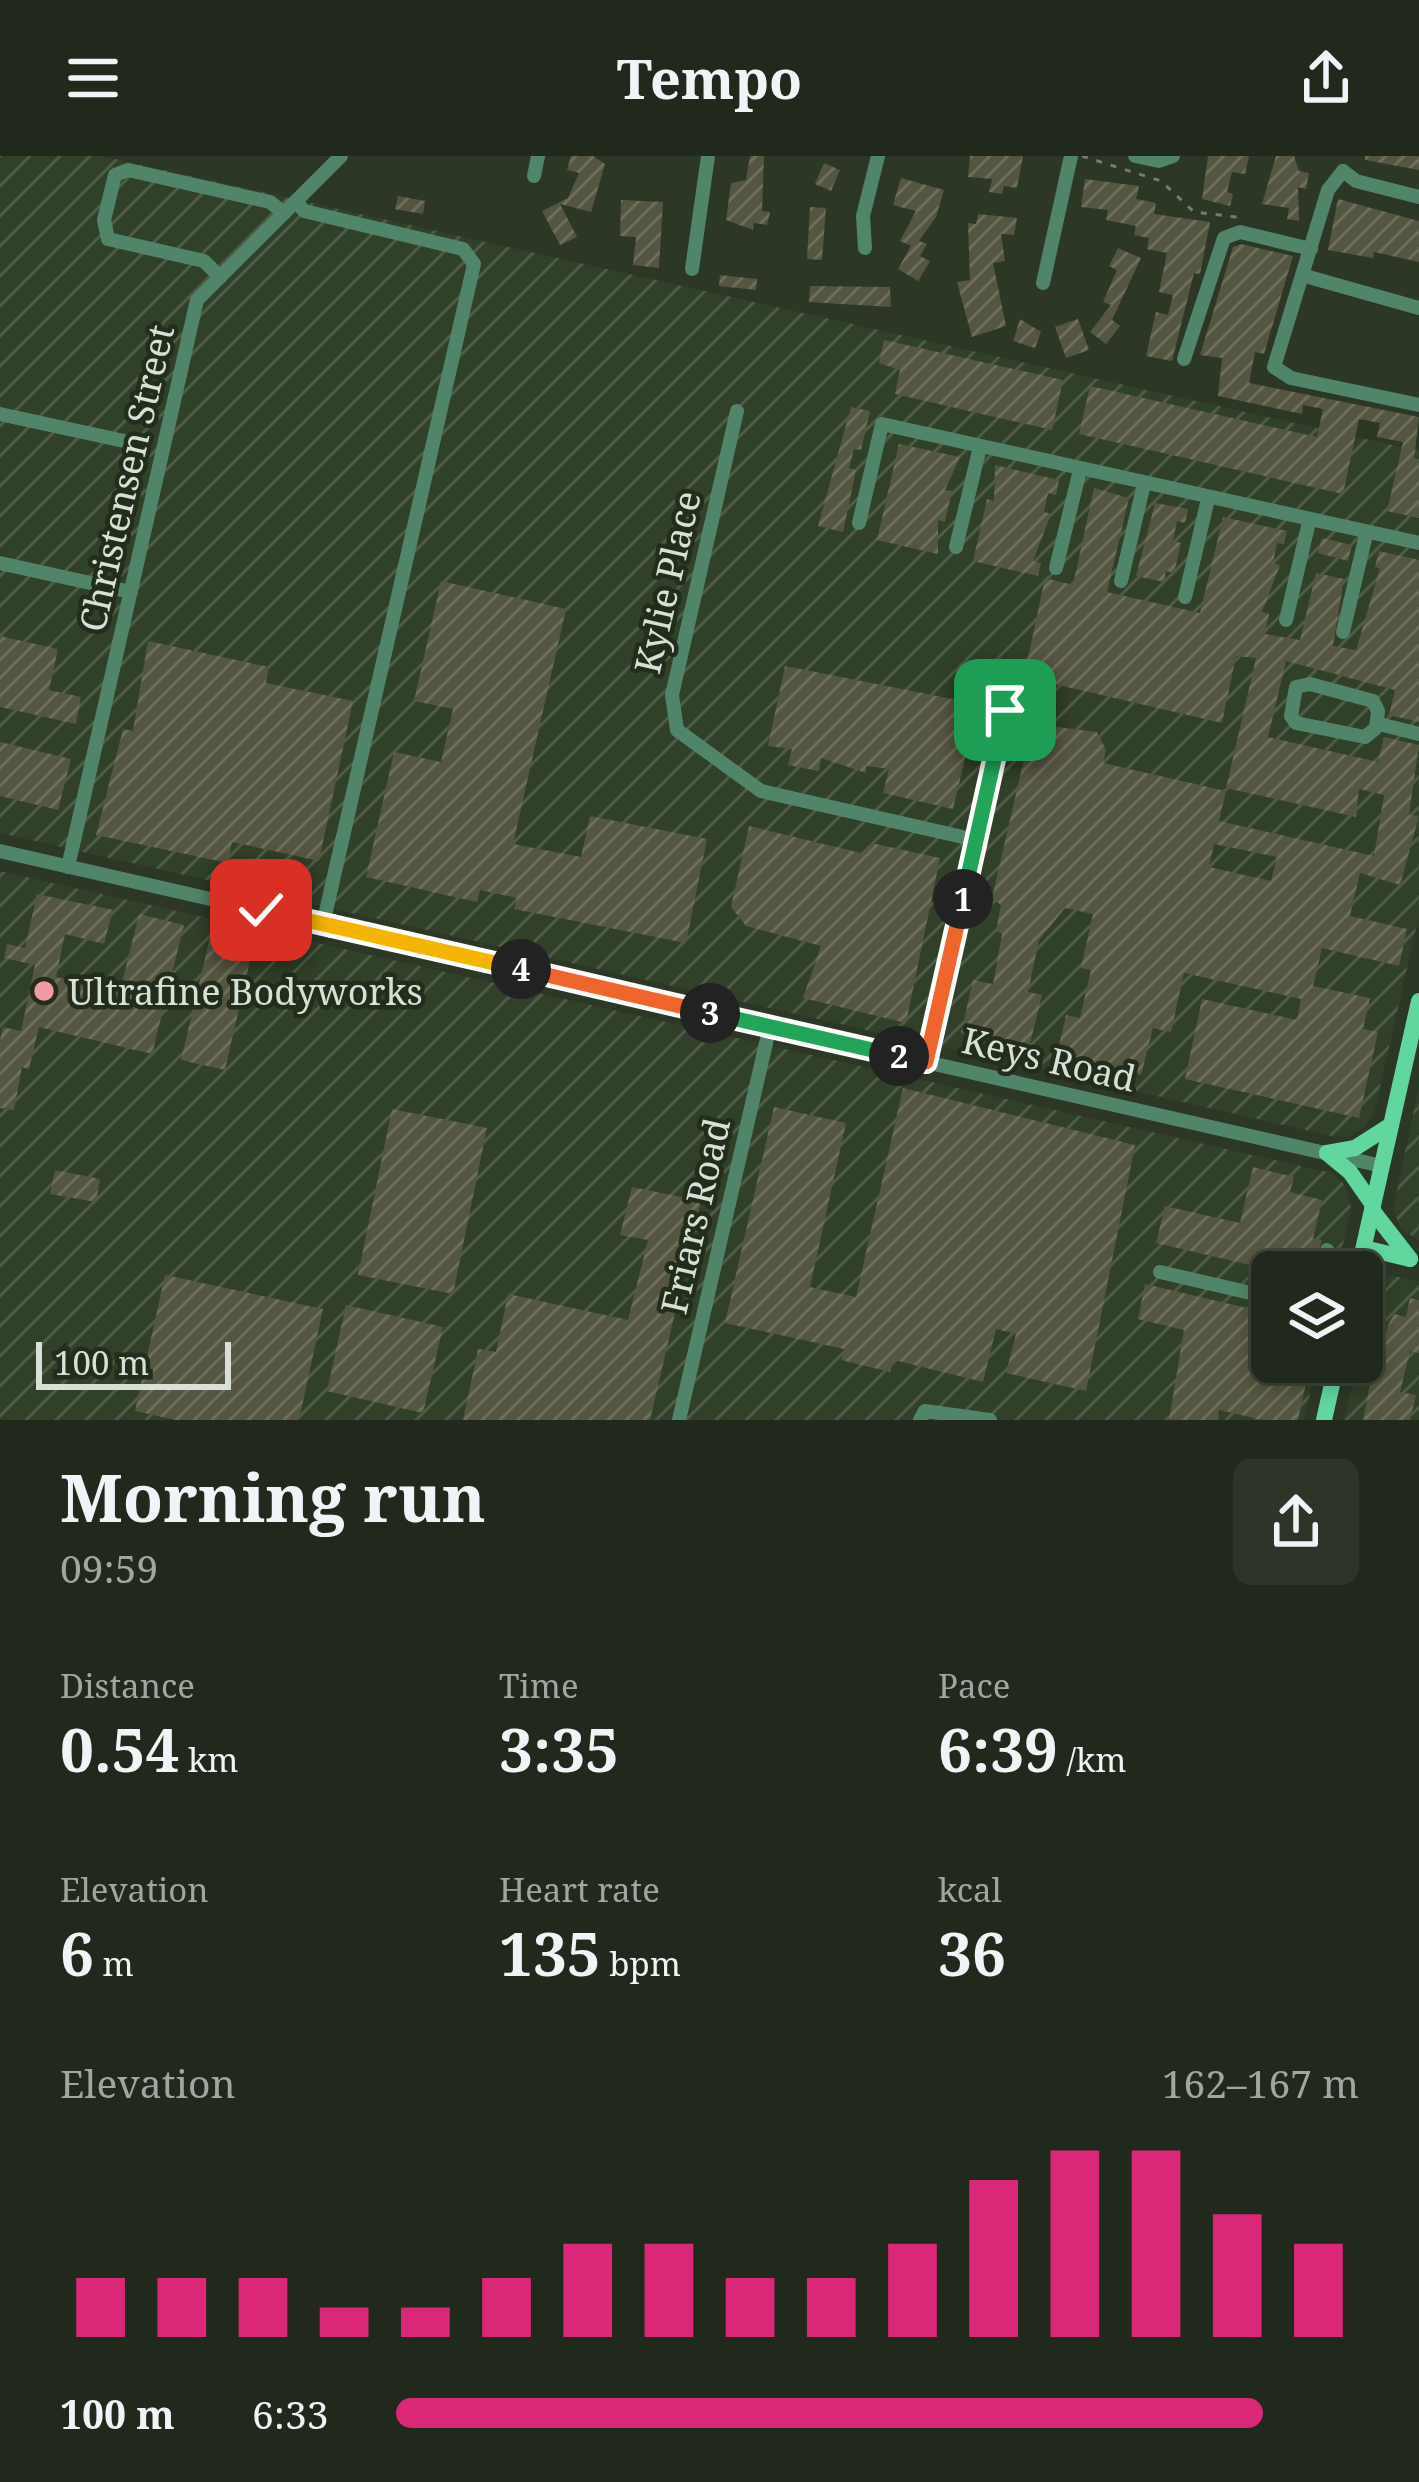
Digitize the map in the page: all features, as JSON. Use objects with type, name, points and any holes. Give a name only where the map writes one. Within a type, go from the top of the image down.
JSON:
[{"type":"main road","points":[[1363,1251],[1419,1001]]},
{"type":"main road","points":[[1327,1154],[1355,1148],[1391,1125]]},
{"type":"main road","points":[[1327,1154],[1351,1172],[1415,1260]]},
{"type":"main road","points":[[1364,1248],[1415,1260]]},
{"type":"main road","points":[[1324,1420],[1332,1383]]},
{"type":"street","name":"Christensen Street","points":[[68,867],[197,300],[341,156]]},
{"type":"street","points":[[534,176],[538,156]]},
{"type":"street","points":[[692,269],[708,156]]},
{"type":"street","points":[[866,248],[863,216],[878,156]]},
{"type":"street","points":[[1042,284],[1076,156]]},
{"type":"street","points":[[1135,156],[1160,161],[1173,156]]},
{"type":"street","points":[[1419,197],[1356,181],[1342,163],[1331,183],[1276,370],[1419,405]]},
{"type":"street","points":[[220,277],[204,261],[108,239],[104,220],[116,175],[128,170],[464,249],[474,263],[323,924]]},
{"type":"street","points":[[1184,359],[1224,238],[1240,232],[1312,249]]},
{"type":"street","points":[[1305,276],[1419,308]]},
{"type":"street","name":"Kylie Place","points":[[737,411],[672,695],[677,730],[760,791],[976,840]]},
{"type":"street","points":[[0,414],[163,450]]},
{"type":"street","points":[[859,523],[882,424],[1366,535],[1419,543]]},
{"type":"street","points":[[139,443],[130,478],[157,478]]},
{"type":"street","points":[[956,547],[980,447]]},
{"type":"street","points":[[1056,568],[1080,470]]},
{"type":"street","points":[[1120,580],[1144,484]]},
{"type":"street","points":[[1185,597],[1208,499]]},
{"type":"street","points":[[1286,620],[1309,522]]},
{"type":"street","points":[[1343,632],[1366,535]]},
{"type":"street","points":[[0,562],[131,592]]},
{"type":"street","points":[[1310,685],[1364,695],[1378,711],[1378,724],[1365,737],[1297,723],[1292,700],[1296,687],[1310,685]]},
{"type":"street","points":[[926,1062],[1005,710]]},
{"type":"street","points":[[1378,724],[1419,734]]},
{"type":"street","name":"Keys Road","points":[[0,851],[1382,1166]]},
{"type":"street","name":"Friars Road","points":[[679,1420],[770,1026]]},
{"type":"street","points":[[1160,1272],[1251,1293]]},
{"type":"street","points":[[920,1420],[925,1411],[936,1408],[990,1420]]},
{"type":"path","points":[[1076,156],[1161,182],[1194,212],[1249,220]]},
{"type":"shaded area","points":[[0,156],[102,156],[1419,451],[1419,915],[1375,1109],[1365,1127],[1347,1137],[1332,1136],[0,833]]},
{"type":"shaded area","points":[[0,871],[1332,1173],[1344,1184],[1351,1207],[1342,1251],[1251,1251],[1251,1383],[1312,1383],[1304,1420],[0,1420]]},
{"type":"shaded area","points":[[1419,1086],[1419,1240],[1401,1229],[1393,1209]]},
{"type":"shaded area","points":[[1383,1276],[1419,1282],[1419,1420],[1344,1420],[1353,1383],[1383,1383]]},
{"type":"building","points":[[571,156],[593,156],[605,164],[591,212],[560,204],[577,237],[560,245],[542,211],[568,198],[579,173],[567,170]]},
{"type":"building","points":[[750,156],[764,156],[762,211],[770,212],[767,225],[754,223],[753,230],[726,220],[731,183],[746,180]]},
{"type":"building","points":[[970,156],[1023,156],[1017,188],[1004,186],[1002,194],[989,192],[992,179],[968,177]]},
{"type":"building","points":[[1208,156],[1249,156],[1245,174],[1232,172],[1227,192],[1233,194],[1230,206],[1202,199]]},
{"type":"building","points":[[1276,156],[1294,156],[1299,171],[1309,173],[1306,189],[1298,187],[1299,221],[1287,219],[1289,208],[1262,204]]},
{"type":"building","points":[[1365,156],[1419,156],[1419,170],[1365,160]]},
{"type":"building","points":[[824,163],[840,170],[831,191],[815,184]]},
{"type":"building","points":[[901,178],[944,190],[936,217],[919,241],[927,244],[920,256],[930,261],[918,281],[898,269],[911,246],[900,241],[916,211],[893,205]]},
{"type":"building","points":[[1085,179],[1139,186],[1136,199],[1156,203],[1154,214],[1210,222],[1200,274],[1194,273],[1172,361],[1146,356],[1156,312],[1168,315],[1173,295],[1159,292],[1167,253],[1147,249],[1149,238],[1134,235],[1136,226],[1106,220],[1108,210],[1081,207]]},
{"type":"building","points":[[398,196],[425,201],[423,214],[395,209]]},
{"type":"building","points":[[1338,199],[1419,221],[1419,262],[1374,252],[1373,258],[1328,250]]},
{"type":"building","points":[[621,200],[663,202],[659,268],[633,265],[636,237],[620,236]]},
{"type":"building","points":[[810,207],[826,208],[822,260],[807,259]]},
{"type":"building","points":[[978,214],[1017,218],[1014,235],[1001,234],[1005,261],[993,263],[1006,326],[972,337],[957,282],[970,280],[968,223],[976,224]]},
{"type":"building","points":[[1241,244],[1293,256],[1264,354],[1255,352],[1249,383],[1419,417],[1414,458],[1419,459],[1419,518],[1387,511],[1403,442],[1377,437],[1380,423],[1359,419],[1343,494],[1079,434],[1090,386],[1317,437],[1323,409],[1303,405],[1302,414],[1218,396],[1222,358],[1200,355],[1233,247]]},
{"type":"building","points":[[1118,248],[1141,258],[1112,320],[1120,326],[1106,344],[1090,332],[1111,305],[1103,302],[1117,270],[1109,266]]},
{"type":"building","points":[[720,275],[757,279],[756,290],[719,286]]},
{"type":"building","points":[[810,286],[890,287],[891,307],[809,302]]},
{"type":"building","points":[[1020,319],[1041,332],[1035,348],[1013,341]]},
{"type":"building","points":[[1078,319],[1089,350],[1066,358],[1055,327]]},
{"type":"building","points":[[884,340],[1063,380],[1052,430],[895,394],[900,370],[879,363]]},
{"type":"building","points":[[851,407],[870,411],[861,450],[854,449],[849,468],[856,470],[843,532],[818,526]]},
{"type":"building","points":[[899,444],[960,457],[945,490],[952,491],[945,522],[938,520],[938,554],[877,540]]},
{"type":"building","points":[[995,465],[1059,480],[1056,495],[1048,493],[1044,512],[1051,514],[1033,561],[1041,563],[1038,576],[973,561],[987,499],[994,501]]},
{"type":"building","points":[[1094,488],[1129,498],[1107,592],[1200,613],[1223,517],[1287,531],[1284,544],[1277,543],[1273,563],[1280,565],[1262,612],[1269,614],[1265,634],[1300,640],[1316,573],[1344,579],[1333,646],[1356,650],[1380,568],[1375,567],[1379,551],[1419,560],[1419,722],[1389,715],[1395,690],[1286,661],[1268,737],[1378,762],[1384,737],[1419,745],[1409,815],[1419,816],[1400,885],[1360,873],[1350,916],[1407,929],[1399,966],[1322,948],[1313,986],[1370,998],[1363,1029],[1378,1032],[1359,1118],[1185,1079],[1202,999],[1297,1020],[1301,999],[1184,973],[1171,1032],[1153,1028],[1141,1075],[1057,1054],[1066,1015],[1080,1018],[1091,970],[1081,968],[1093,914],[1065,908],[1039,940],[1028,992],[1042,995],[1029,1048],[961,1033],[973,980],[993,984],[1002,934],[996,931],[1001,905],[992,898],[1032,724],[1097,732],[1106,750],[1103,763],[1226,791],[1219,821],[1374,856],[1384,795],[1359,789],[1356,817],[1226,788],[1256,658],[1236,656],[1222,723],[1024,677],[1045,578],[1073,585]],"holes":[[[1214,844],[1277,857],[1271,881],[1209,867]]]},
{"type":"building","points":[[1155,503],[1188,509],[1185,523],[1177,521],[1173,541],[1181,543],[1174,573],[1166,571],[1164,582],[1136,576]]},
{"type":"building","points":[[1322,538],[1352,545],[1348,561],[1318,553]]},
{"type":"building","points":[[441,581],[566,609],[513,844],[581,857],[590,816],[707,839],[686,943],[514,909],[517,898],[480,890],[477,902],[366,877],[394,752],[441,762],[453,709],[414,701]]},
{"type":"building","points":[[0,636],[58,649],[49,690],[81,697],[76,724],[0,707]]},
{"type":"building","points":[[148,641],[269,667],[266,683],[353,701],[319,861],[232,842],[228,863],[96,835],[123,729],[133,731]]},
{"type":"building","points":[[785,666],[978,704],[953,809],[883,793],[889,769],[866,766],[866,773],[821,758],[819,771],[788,765],[792,749],[768,746]]},
{"type":"building","points":[[0,742],[71,759],[58,810],[0,796]]},
{"type":"building","points":[[749,826],[865,854],[872,843],[940,858],[906,1023],[803,998],[821,946],[746,926],[731,907]]},
{"type":"building","points":[[37,894],[113,910],[104,944],[65,934],[56,977],[120,991],[139,914],[184,925],[152,1054],[39,1027],[29,1069],[22,1067],[14,1110],[0,1108],[0,1040],[3,1027],[21,1031],[35,965],[4,958],[7,944],[25,948]]},
{"type":"building","points":[[212,929],[255,939],[225,1070],[181,1060]]},
{"type":"building","points":[[903,1088],[1135,1145],[1086,1391],[1006,1373],[1016,1334],[996,1329],[983,1382],[894,1360],[890,1372],[841,1360],[844,1349],[725,1323],[774,1107],[846,1123],[810,1287],[856,1297]]},
{"type":"building","points":[[392,1109],[487,1128],[453,1294],[358,1275]]},
{"type":"building","points":[[1253,1167],[1294,1177],[1290,1192],[1322,1200],[1313,1239],[1322,1240],[1318,1251],[1251,1251],[1251,1265],[1156,1243],[1165,1206],[1240,1223]]},
{"type":"building","points":[[55,1170],[100,1179],[96,1202],[50,1194]]},
{"type":"building","points":[[632,1187],[701,1201],[650,1420],[463,1420],[478,1349],[496,1352],[508,1294],[628,1320],[648,1240],[620,1235]]},
{"type":"building","points":[[165,1275],[323,1309],[299,1420],[176,1420],[135,1411]]},
{"type":"building","points":[[1145,1284],[1251,1309],[1251,1383],[1306,1383],[1298,1420],[1263,1420],[1219,1410],[1218,1420],[1169,1420],[1184,1330],[1138,1319]]},
{"type":"building","points":[[1410,1298],[1419,1300],[1419,1353],[1410,1351],[1400,1392],[1416,1395],[1410,1420],[1363,1420],[1370,1383],[1383,1383],[1388,1325],[1394,1314],[1406,1317]]},
{"type":"building","points":[[346,1305],[443,1327],[423,1413],[327,1391]]},
{"type":"place","name":"Ultrafine Bodyworks","points":[[44,991]]},
{"type":"route","points":[[261,910],[926,1062],[1005,710]]}]
